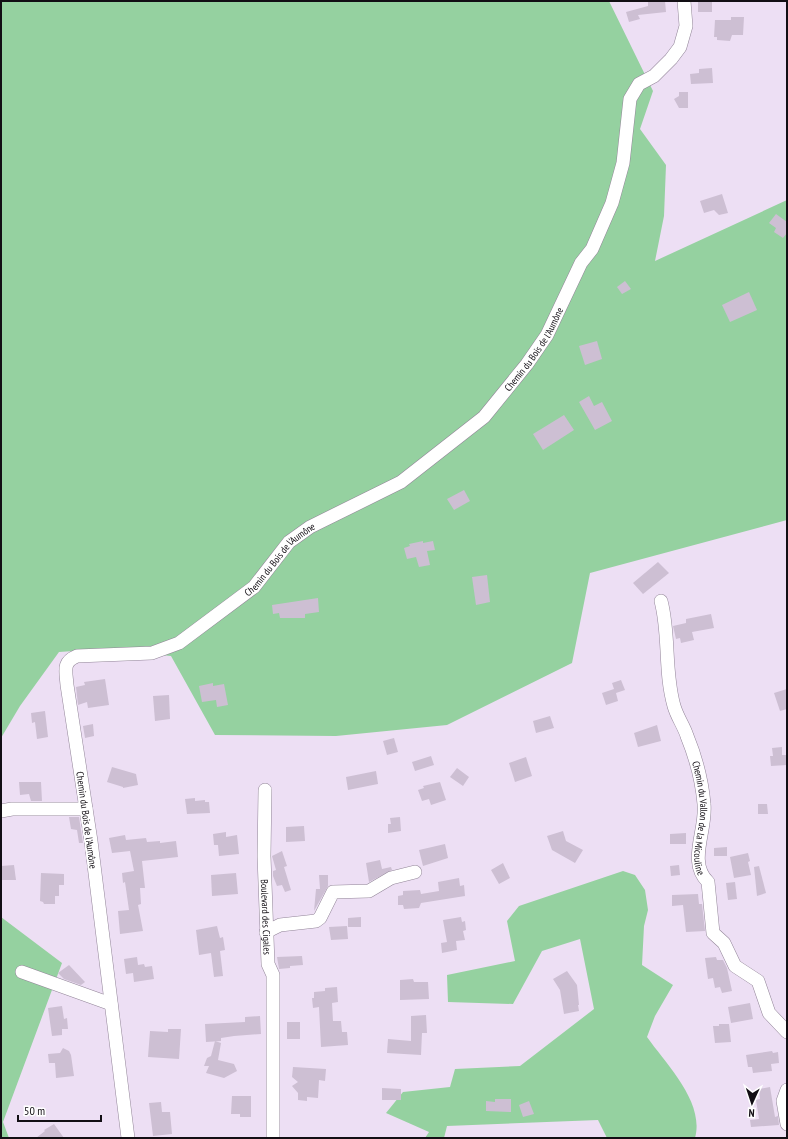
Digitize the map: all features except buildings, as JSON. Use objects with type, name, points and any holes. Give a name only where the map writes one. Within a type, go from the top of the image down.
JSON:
[{"type":"street","name":"Chemin du Bois de l'Aumône","points":[[128,1138],[86,809],[65,666],[67,662],[76,656],[152,653],[179,643],[254,587],[289,542],[310,528],[401,482],[484,417],[527,364],[547,335],[581,263],[592,249],[612,203],[623,163],[630,99],[638,84],[654,76],[671,59],[680,47],[686,26],[684,1]]},
{"type":"street","name":"Chemin du Vallon de la Micouline","points":[[661,601],[666,619],[668,668],[674,707],[687,735],[702,784],[704,805],[698,863],[701,875],[708,882],[713,933],[724,942],[735,966],[758,982],[769,1013],[787,1032]]},
{"type":"street","name":"Boulevard des Cigales","points":[[265,790],[264,856],[266,932],[268,964],[273,974],[273,1138]]},
{"type":"street","points":[[1,811],[12,808],[86,809]]},
{"type":"street","points":[[266,932],[280,925],[316,921],[320,918],[333,892],[374,890],[392,878],[415,872]]},
{"type":"street","points":[[22,972],[111,1004]]},
{"type":"street","points":[[769,1013],[787,1018]]},
{"type":"street","points":[[787,1090],[783,1101],[787,1124]]},
{"type":"green space","points":[[1,1],[609,1],[653,91],[640,129],[666,165],[664,216],[655,261],[787,200],[787,520],[590,573],[572,663],[447,725],[336,736],[215,735],[171,656],[103,649],[59,652],[20,706],[1,738]]},
{"type":"green space","points":[[623,871],[635,875],[645,890],[648,910],[644,926],[642,965],[673,985],[655,1016],[647,1037],[673,1071],[689,1097],[697,1124],[695,1138],[607,1138],[598,1120],[447,1126],[444,1138],[425,1138],[429,1132],[386,1113],[403,1092],[450,1087],[455,1069],[520,1066],[594,1009],[580,939],[542,951],[513,1004],[448,1002],[447,975],[515,961],[507,921],[519,906]]},
{"type":"green space","points":[[1,917],[62,963],[3,1122],[9,1138],[1,1138]]}]
